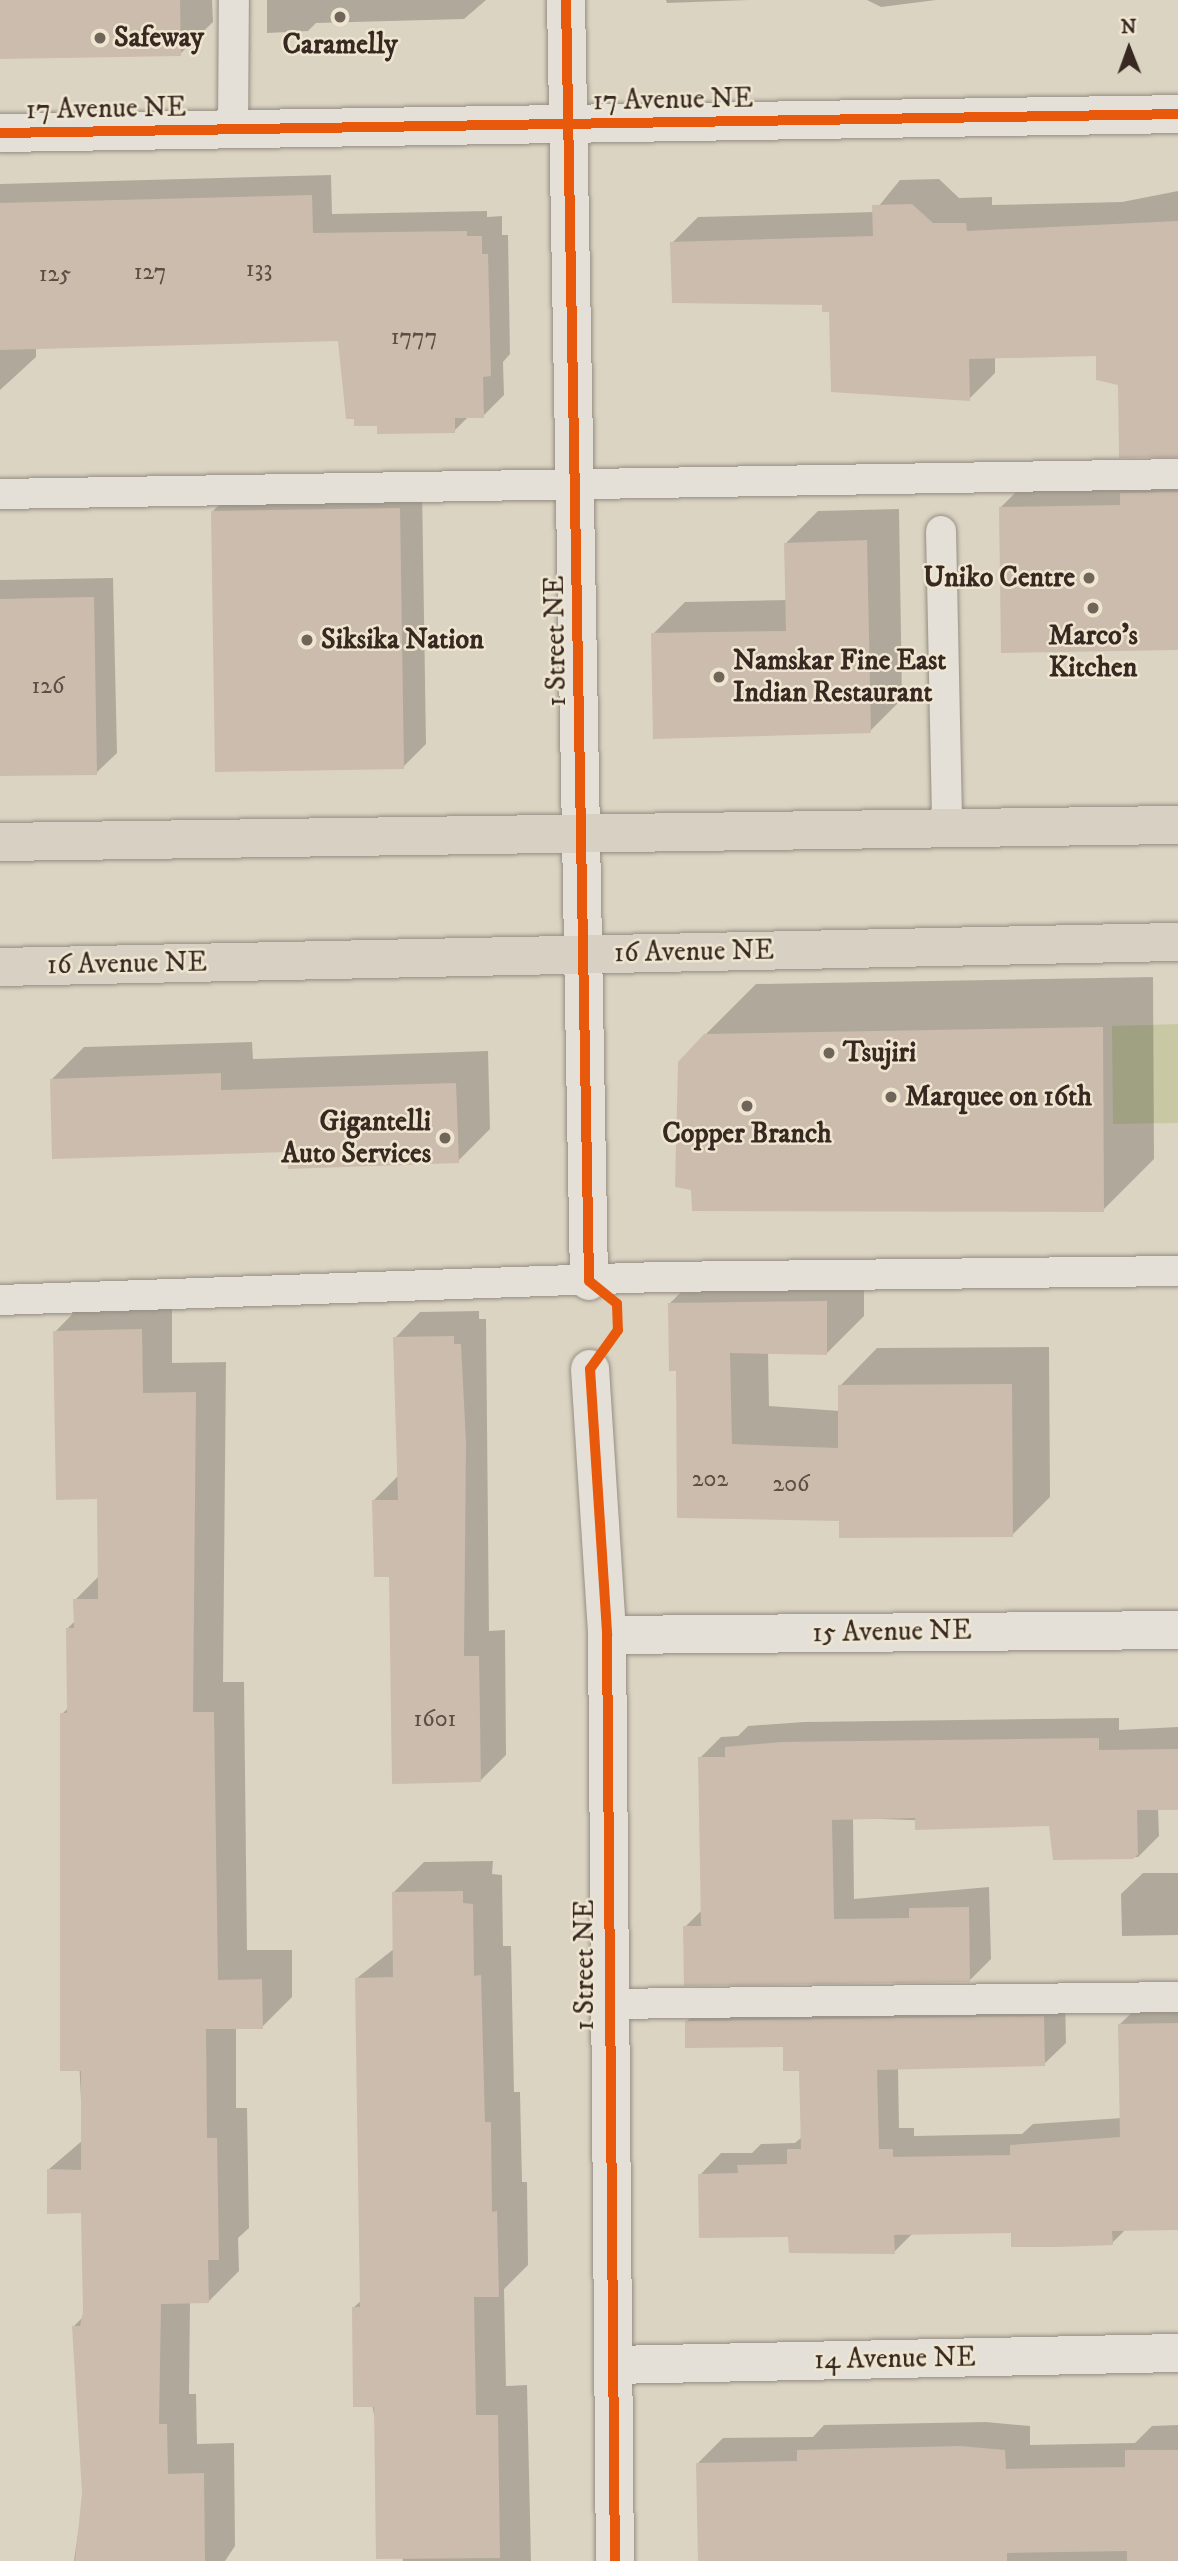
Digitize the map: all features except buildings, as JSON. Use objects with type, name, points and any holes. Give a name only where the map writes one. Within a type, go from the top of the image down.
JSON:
[{"type":"highway","points":[[0,842],[1178,825]]},
{"type":"highway","name":"16 Avenue NE","points":[[0,967],[1178,943]]},
{"type":"street","name":"1 Street NE","points":[[566,0],[589,1281]]},
{"type":"street","name":"17 Avenue NE","points":[[0,134],[1178,114]]},
{"type":"street","name":"1 Street NE","points":[[590,1369],[607,1635],[608,2004],[615,2561]]},
{"type":"street","name":"15 Avenue NE","points":[[607,1635],[1178,1630]]},
{"type":"street","name":"14 Avenue NE","points":[[613,2365],[1178,2353]]},
{"type":"lane","points":[[233,129],[234,0]]},
{"type":"lane","points":[[0,495],[1178,474]]},
{"type":"lane","points":[[942,531],[947,829]]},
{"type":"lane","points":[[0,1300],[589,1281],[1178,1271]]},
{"type":"lane","points":[[608,2004],[1178,1997]]},
{"type":"green space","points":[[1178,1024],[1178,1123],[1113,1124],[1112,1026]]},
{"type":"cycle path","points":[[566,0],[589,1281],[617,1304],[618,1330],[590,1369],[607,1635],[615,2561]]},
{"type":"cycle path","points":[[0,133],[1178,114]]},
{"type":"place","name":"Caramelly","points":[[340,17]]},
{"type":"place","name":"Safeway","points":[[100,38]]},
{"type":"place","name":"Uniko Centre","points":[[1089,578]]},
{"type":"place","name":"Marco's Kitchen","points":[[1093,608]]},
{"type":"place","name":"Siksika Nation","points":[[307,640]]},
{"type":"place","name":"Namskar Fine East Indian Restaurant","points":[[719,677]]},
{"type":"place","name":"Tsujiri","points":[[829,1053]]},
{"type":"place","name":"Marquee on 16th","points":[[891,1097]]},
{"type":"place","name":"Copper Branch","points":[[747,1106]]},
{"type":"place","name":"Gigantelli Auto Services","points":[[445,1138]]}]
